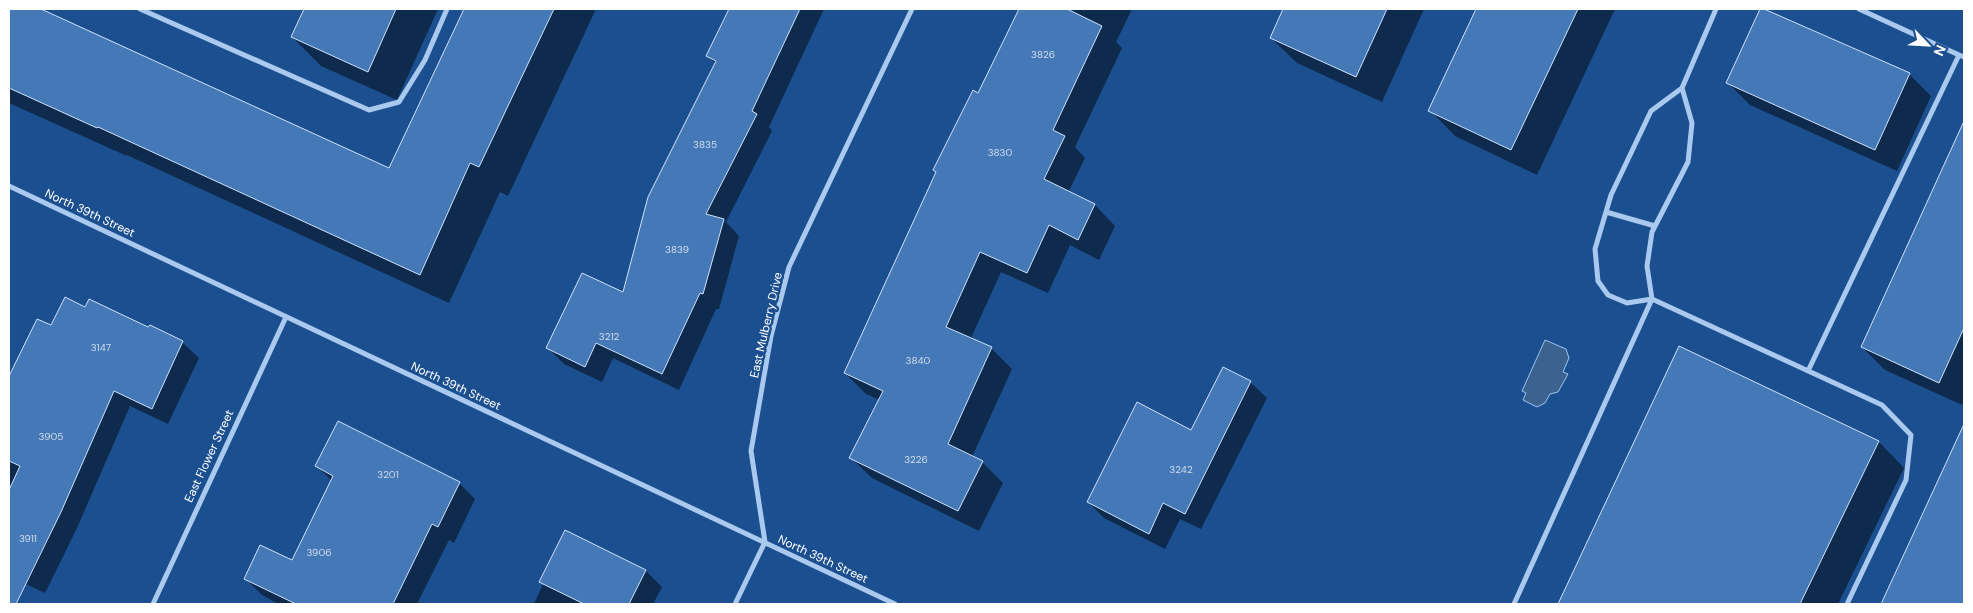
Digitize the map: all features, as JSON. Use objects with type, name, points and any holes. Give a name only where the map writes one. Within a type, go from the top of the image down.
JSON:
[{"type":"street","points":[[140,9],[369,110],[399,102],[425,60],[447,9]]},
{"type":"street","name":"East Mulberry Drive","points":[[765,542],[751,451],[771,336],[789,267],[912,9]]},
{"type":"street","points":[[1716,9],[1682,88],[1651,111],[1611,195],[1595,249],[1598,281],[1608,295],[1627,303],[1652,299],[1882,405],[1911,435],[1906,480],[1847,604]]},
{"type":"street","points":[[1808,371],[1962,56],[1859,9]]},
{"type":"street","points":[[1514,604],[1652,299],[1647,266],[1652,232],[1688,162],[1692,122],[1682,88]]},
{"type":"street","name":"North 39th Street","points":[[9,186],[895,604]]},
{"type":"street","points":[[1606,212],[1655,226]]},
{"type":"street","name":"East Flower Street","points":[[153,604],[286,317]]},
{"type":"street","points":[[735,604],[765,542]]},
{"type":"water","points":[[1545,340],[1566,349],[1569,358],[1563,372],[1568,374],[1558,392],[1550,394],[1545,403],[1537,407],[1523,400],[1526,393],[1522,391]]},
{"type":"building","points":[[9,9],[41,9],[389,168],[464,9],[554,9],[479,167],[470,163],[420,275],[9,88]]},
{"type":"building","points":[[304,9],[396,9],[368,72],[291,37]]},
{"type":"building","points":[[729,9],[800,9],[752,111],[757,114],[706,214],[724,219],[703,294],[700,293],[662,374],[596,343],[585,367],[546,348],[582,273],[623,292],[648,197],[716,61],[706,56]]},
{"type":"building","points":[[1019,9],[1067,9],[1102,26],[1053,130],[1065,136],[1044,179],[1095,204],[1078,240],[1049,225],[1027,273],[980,252],[946,327],[992,347],[948,444],[983,461],[958,511],[849,458],[883,391],[844,373],[936,172],[933,170],[973,90],[978,93]]},
{"type":"building","points":[[1283,9],[1387,9],[1356,77],[1270,38]]},
{"type":"building","points":[[1476,9],[1578,9],[1511,150],[1428,111]]},
{"type":"building","points":[[1760,9],[1764,9],[1910,73],[1875,150],[1726,83]]},
{"type":"building","points":[[1964,121],[1964,328],[1939,383],[1861,347]]},
{"type":"building","points":[[65,297],[85,307],[89,299],[183,341],[152,409],[114,391],[61,512],[16,604],[9,604],[9,490],[20,466],[9,461],[9,376],[37,319],[51,325]]},
{"type":"building","points":[[1679,346],[1879,441],[1800,604],[1558,604]]},
{"type":"building","points":[[1223,367],[1251,381],[1185,514],[1163,503],[1149,534],[1087,502],[1137,402],[1191,430]]},
{"type":"building","points":[[338,421],[460,482],[438,527],[432,524],[393,604],[296,604],[244,579],[260,545],[292,560],[333,476],[315,466]]},
{"type":"building","points":[[1964,424],[1964,604],[1881,604]]},
{"type":"building","points":[[565,530],[646,570],[629,604],[584,604],[539,582]]}]
